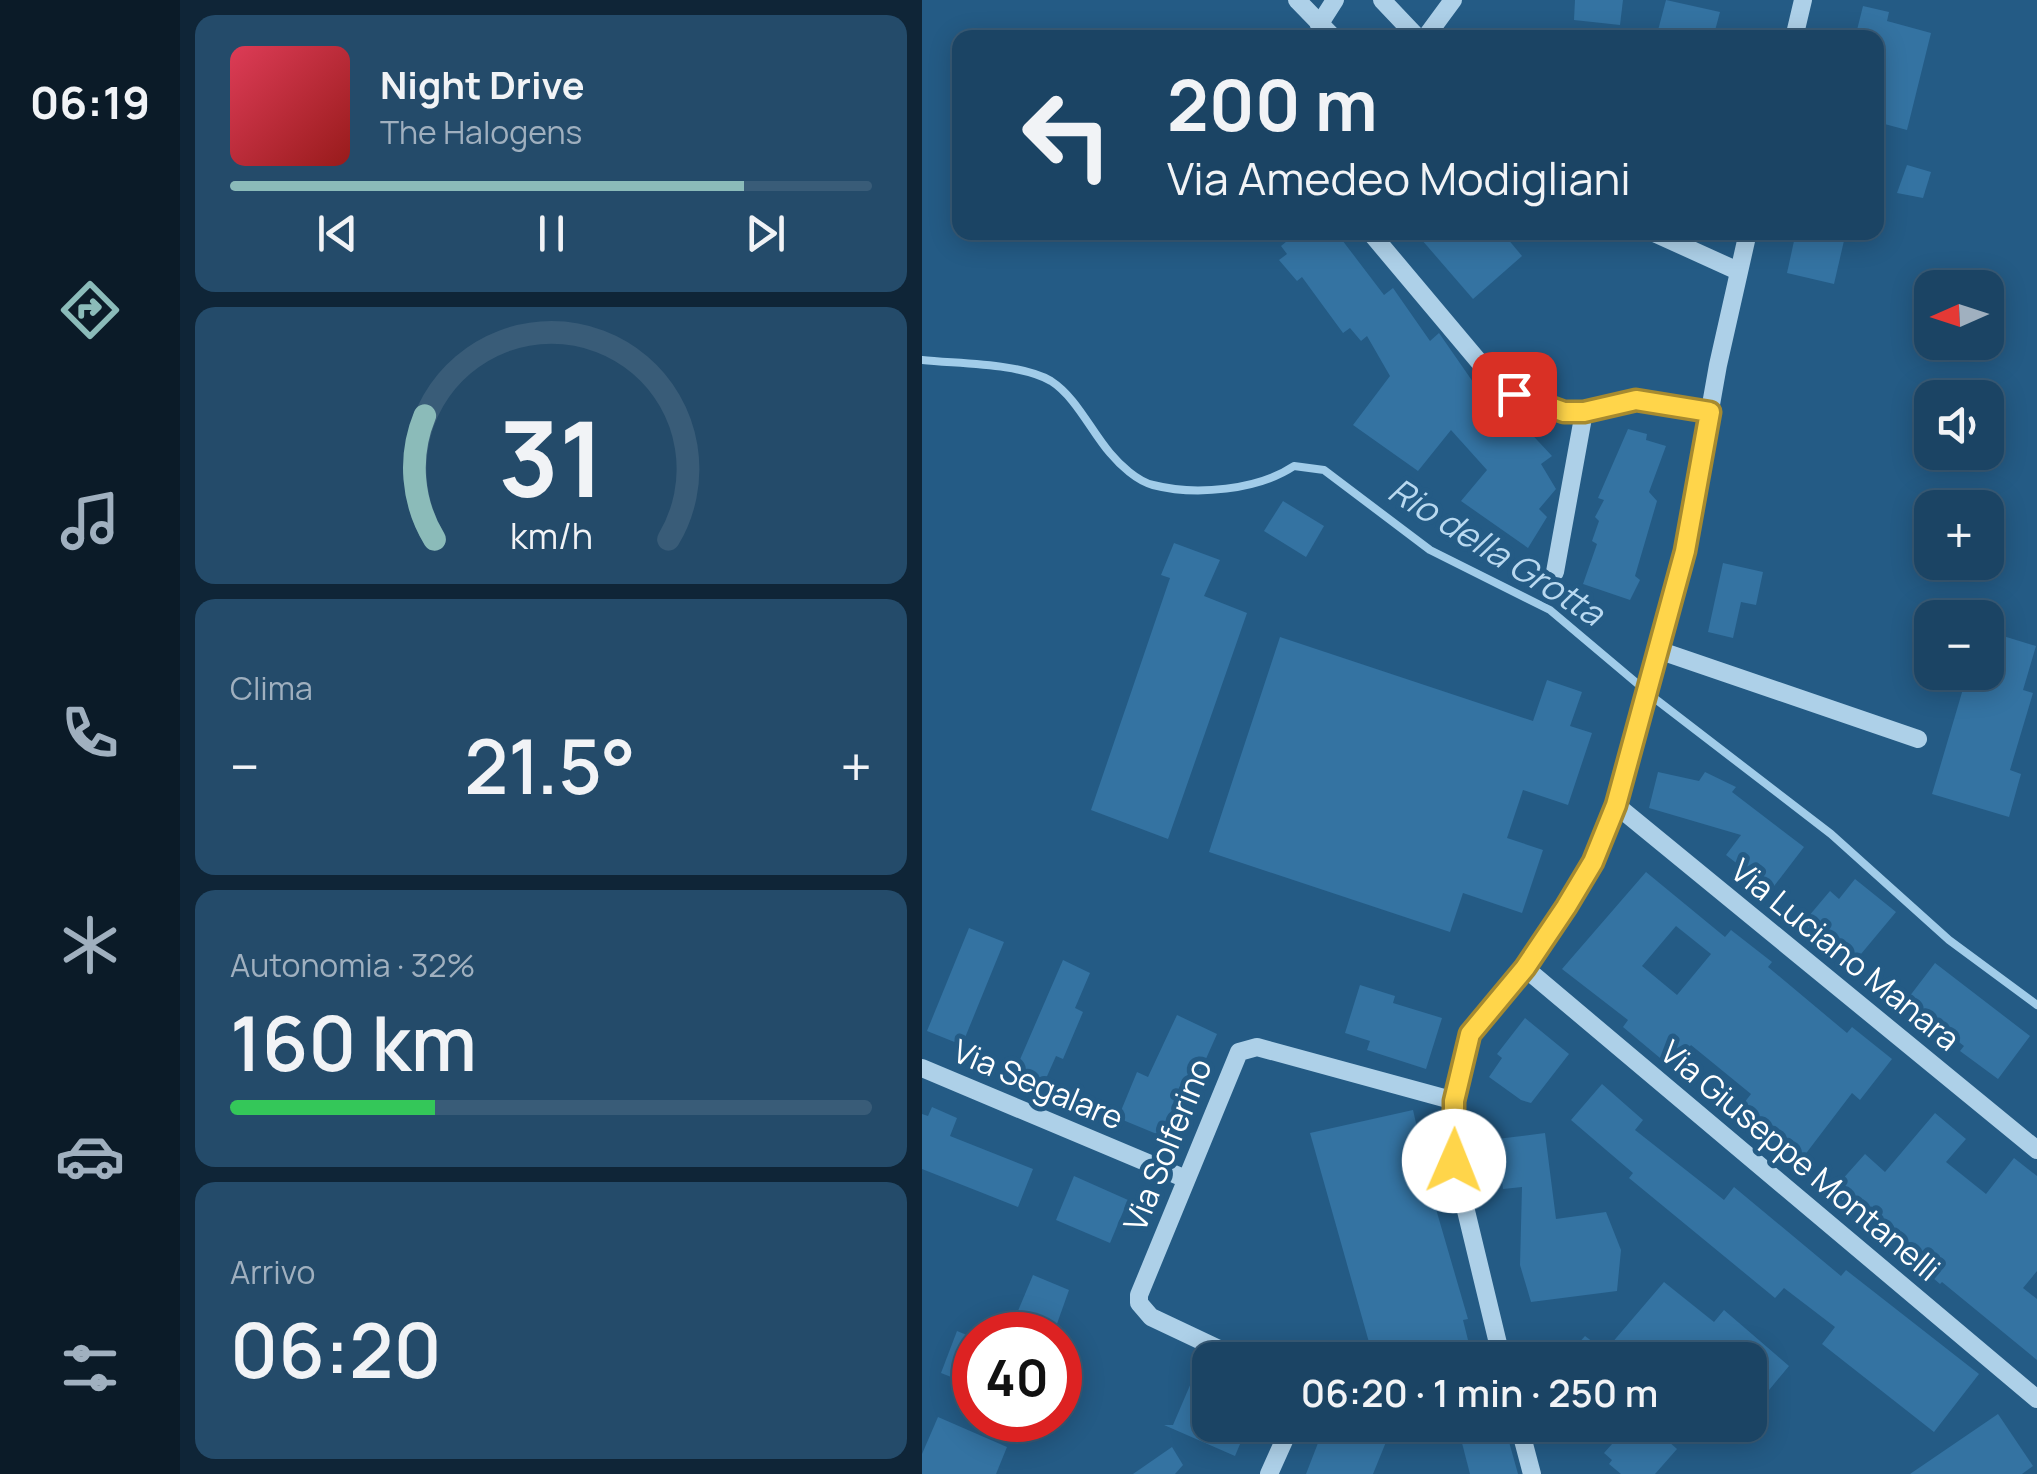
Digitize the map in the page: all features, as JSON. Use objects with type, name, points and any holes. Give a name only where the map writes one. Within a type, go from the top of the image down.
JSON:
[{"type":"street","points":[[1297,0],[1326,30]]},
{"type":"street","points":[[1327,30],[1335,0]]},
{"type":"street","points":[[1382,0],[1414,30]]},
{"type":"street","points":[[1429,30],[1453,0]]},
{"type":"street","points":[[1796,30],[1803,0]]},
{"type":"street","points":[[1377,240],[1491,376],[1514,394],[1564,412],[1584,412],[1636,400],[1710,412]]},
{"type":"street","points":[[1669,240],[1738,272]]},
{"type":"street","points":[[1498,1342],[1454,1161],[1454,1101],[1470,1034],[1525,968],[1593,862],[1616,805],[1685,551],[1746,240]]},
{"type":"street","points":[[1556,572],[1584,412]]},
{"type":"street","points":[[1656,658],[1918,739]]},
{"type":"street","name":"Via Luciano Manara","points":[[1616,805],[2036,1150]]},
{"type":"street","name":"Via Giuseppe Montanelli","points":[[1525,968],[2036,1400]]},
{"type":"street","name":"Via Solferino","points":[[1205,1342],[1151,1316],[1139,1303],[1139,1295],[1238,1052],[1257,1046],[1454,1101]]},
{"type":"street","name":"Via Segalare","points":[[922,1068],[1186,1179]]},
{"type":"street","points":[[1270,1474],[1284,1442]]},
{"type":"street","points":[[1524,1442],[1532,1474]]},
{"type":"building","points":[[1575,0],[1623,0],[1620,25],[1574,20]]},
{"type":"building","points":[[1666,0],[1720,12],[1715,30],[1658,30]]},
{"type":"building","points":[[1863,6],[1889,12],[1887,21],[1931,33],[1907,130],[1884,124],[1884,30],[1857,30]]},
{"type":"building","points":[[1907,165],[1931,172],[1923,198],[1897,193]]},
{"type":"building","points":[[1288,240],[1342,240],[1384,295],[1393,288],[1430,341],[1439,333],[1498,418],[1508,409],[1552,456],[1541,464],[1556,489],[1539,509],[1547,517],[1528,548],[1461,501],[1487,470],[1451,430],[1418,471],[1353,425],[1390,376],[1367,336],[1361,341],[1350,328],[1343,333],[1302,277],[1297,281],[1279,260],[1287,254],[1281,246]]},
{"type":"building","points":[[1422,240],[1509,240],[1522,256],[1473,299]]},
{"type":"building","points":[[1794,240],[1844,240],[1834,284],[1787,273]]},
{"type":"building","points":[[1628,429],[1647,434],[1646,440],[1666,446],[1649,492],[1657,501],[1635,576],[1640,580],[1630,600],[1583,584],[1597,544],[1592,541],[1599,521],[1595,517],[1604,500],[1598,498]]},
{"type":"building","points":[[1283,501],[1324,526],[1306,557],[1264,531]]},
{"type":"building","points":[[1174,543],[1220,560],[1204,596],[1247,613],[1168,839],[1091,810],[1170,578],[1161,575]]},
{"type":"building","points":[[1723,563],[1763,572],[1756,605],[1741,602],[1733,638],[1708,632]]},
{"type":"building","points":[[2004,636],[2036,646],[2023,690],[2033,693],[2010,770],[2021,774],[2009,817],[1932,794],[1963,690],[2004,690]]},
{"type":"building","points":[[1280,637],[1533,721],[1547,680],[1582,692],[1570,726],[1592,733],[1568,805],[1523,790],[1507,838],[1543,850],[1522,913],[1463,893],[1450,932],[1209,852]]},
{"type":"building","points":[[1658,772],[1699,781],[1705,772],[1736,787],[1732,792],[1804,847],[1771,890],[1726,855],[1741,835],[1649,808]]},
{"type":"building","points":[[1646,872],[1725,937],[1731,930],[1772,962],[1768,967],[1847,1033],[1852,1027],[1892,1059],[1860,1100],[1852,1093],[1801,1160],[1737,1112],[1751,1094],[1691,1045],[1672,1068],[1623,1027],[1628,1020],[1562,969]],"holes":[[[1676,926],[1711,954],[1677,995],[1642,966]]]},
{"type":"building","points":[[1855,879],[1896,912],[1856,960],[1824,934],[1821,938],[1803,923],[1830,891],[1839,899]]},
{"type":"building","points":[[969,928],[1004,942],[962,1045],[927,1031]]},
{"type":"building","points":[[1063,960],[1090,973],[1075,1008],[1083,1012],[1063,1059],[1056,1056],[1044,1083],[1015,1071]]},
{"type":"building","points":[[1935,963],[2030,1036],[1998,1079],[1960,1051],[1964,1046],[1906,1001]]},
{"type":"building","points":[[1360,985],[1395,996],[1393,1003],[1442,1018],[1426,1069],[1367,1050],[1370,1041],[1345,1033]]},
{"type":"building","points":[[1177,1015],[1217,1034],[1197,1079],[1190,1076],[1164,1137],[1118,1118],[1137,1072],[1148,1077]]},
{"type":"building","points":[[1525,1018],[1569,1054],[1531,1103],[1489,1077],[1502,1058],[1497,1054]]},
{"type":"building","points":[[1602,1084],[1643,1120],[1635,1130],[1724,1200],[1734,1187],[1841,1276],[1846,1270],[1979,1374],[1934,1432],[1822,1344],[1835,1327],[1784,1288],[1775,1298],[1629,1178],[1633,1173],[1571,1120]]},
{"type":"building","points":[[932,1107],[957,1118],[950,1136],[1033,1169],[1018,1207],[922,1169],[922,1114],[928,1116]]},
{"type":"building","points":[[1413,1110],[1468,1319],[1463,1320],[1468,1342],[1369,1342],[1310,1133]]},
{"type":"building","points":[[1935,1113],[1966,1139],[1946,1162],[1986,1194],[2014,1158],[2037,1176],[2037,1271],[2023,1288],[2037,1299],[2037,1360],[1940,1284],[1832,1191],[1865,1154],[1885,1172]]},
{"type":"building","points":[[1545,1133],[1556,1219],[1606,1212],[1621,1250],[1617,1291],[1531,1302],[1520,1265],[1522,1187],[1503,1189],[1497,1139]]},
{"type":"building","points":[[1074,1176],[1128,1200],[1110,1243],[1056,1220]]},
{"type":"building","points":[[1033,1275],[1069,1290],[1061,1312],[1018,1312]]},
{"type":"building","points":[[1664,1282],[1714,1322],[1724,1310],[1761,1342],[1613,1342]]},
{"type":"building","points":[[952,1344],[952,1377],[941,1373]]},
{"type":"building","points":[[1767,1347],[1789,1366],[1767,1393]]},
{"type":"building","points":[[1192,1381],[1192,1437],[1164,1425],[1173,1425]]},
{"type":"building","points":[[1998,1414],[2033,1466],[2022,1474],[1910,1474]]},
{"type":"building","points":[[938,1417],[952,1423],[952,1442],[996,1442],[1007,1447],[996,1474],[922,1474],[922,1454]]},
{"type":"building","points":[[1203,1442],[1241,1442],[1235,1456]]},
{"type":"building","points":[[1318,1442],[1386,1442],[1373,1474],[1306,1474]]},
{"type":"building","points":[[1509,1442],[1518,1474],[1470,1474],[1462,1443]]},
{"type":"building","points":[[1614,1442],[1669,1442],[1677,1449],[1655,1474],[1621,1474],[1609,1464],[1612,1460],[1604,1453]]},
{"type":"building","points":[[1172,1447],[1183,1465],[1175,1474],[1133,1474]]},
{"type":"waterway","name":"Rio della Grotta","points":[[922,360],[1006,368],[1051,381],[1068,396],[1119,462],[1153,485],[1188,490],[1226,489],[1263,481],[1294,466],[1324,470],[1430,550],[1550,610],[1658,701],[1831,834],[1949,940],[2037,1005]]},
{"type":"route","points":[[1454,1161],[1454,1101],[1470,1034],[1525,968],[1566,907],[1593,862],[1616,805],[1685,551],[1710,412],[1636,400],[1584,412],[1564,412],[1514,394]]}]
